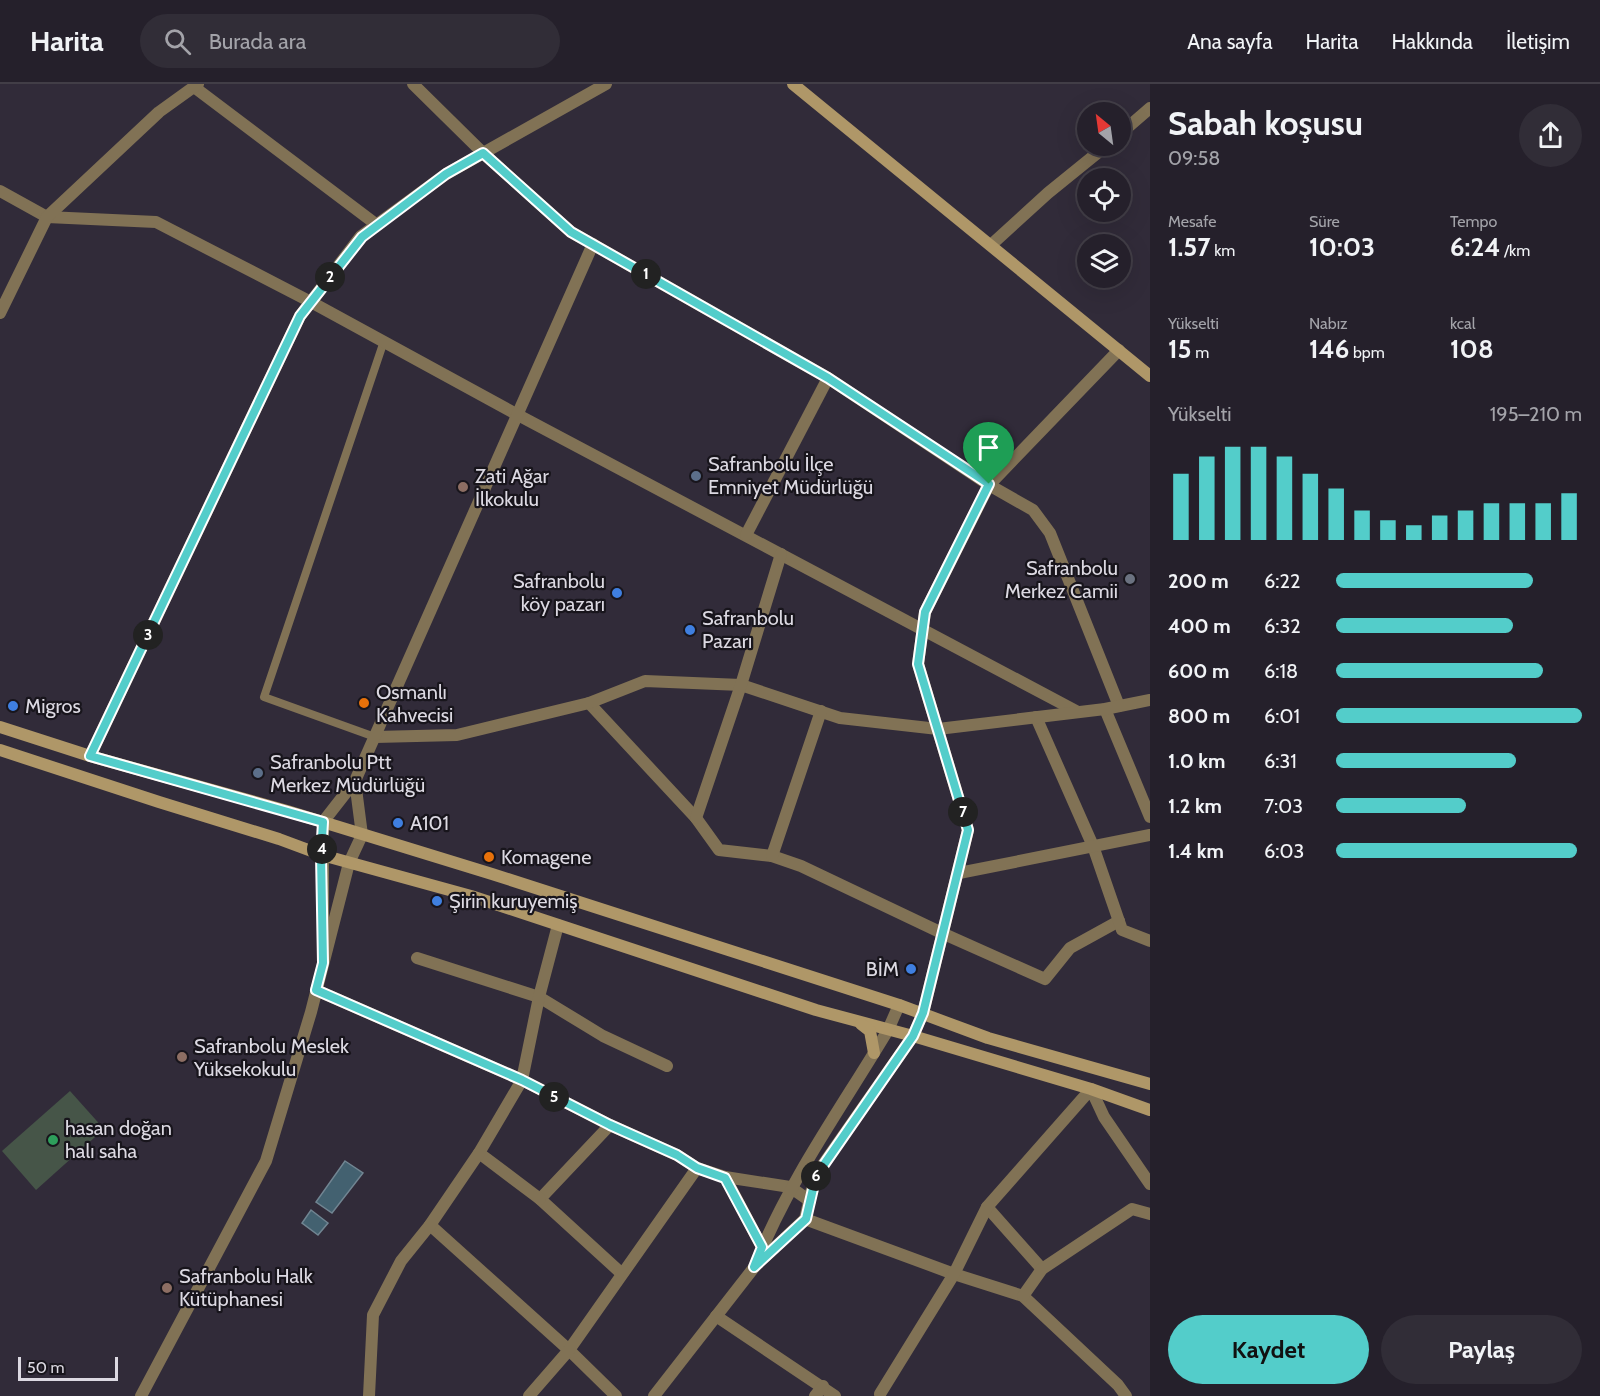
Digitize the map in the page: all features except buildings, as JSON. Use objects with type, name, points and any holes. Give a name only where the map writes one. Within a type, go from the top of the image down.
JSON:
[{"type":"street","points":[[413,84],[483,153],[571,232],[828,378],[989,484],[1033,510],[1050,533],[1119,706]]},
{"type":"street","points":[[90,756],[300,316],[362,237],[377,225],[446,174],[606,84]]},
{"type":"street","points":[[793,84],[1150,376]]},
{"type":"street","points":[[0,313],[47,217],[159,112],[196,86],[377,225]]},
{"type":"street","points":[[1131,126],[1149,113]]},
{"type":"street","points":[[991,245],[1048,193],[1094,156]]},
{"type":"street","points":[[0,191],[47,217],[156,222],[311,302],[518,415],[1078,712]]},
{"type":"street","points":[[323,963],[321,855],[323,822],[355,781],[593,244]]},
{"type":"street","points":[[654,1396],[755,1266],[806,1219],[816,1176],[913,1036],[923,1013],[968,830],[918,664],[925,612],[989,484],[1119,350]]},
{"type":"street","points":[[746,535],[828,378]]},
{"type":"street","points":[[696,818],[741,685],[781,554]]},
{"type":"street","points":[[375,737],[457,735],[589,703],[645,681],[741,685],[840,718],[938,729],[1105,709],[1150,700]]},
{"type":"street","points":[[589,703],[696,818],[719,850],[772,856],[801,866],[1045,979],[1070,948],[1119,921]]},
{"type":"street","points":[[1105,709],[1150,817]]},
{"type":"street","points":[[772,856],[821,711]]},
{"type":"street","points":[[1036,717],[1093,846],[1122,930],[1150,941]]},
{"type":"street","points":[[0,727],[90,756],[323,822],[504,878],[899,1005],[988,1038],[1150,1084]]},
{"type":"street","points":[[0,750],[279,839],[321,855],[471,896],[816,1010],[1091,1089],[1150,1110]]},
{"type":"street","points":[[141,1396],[266,1161],[316,990],[349,863],[362,835],[355,781]]},
{"type":"street","points":[[959,873],[1150,835]]},
{"type":"street","points":[[369,1396],[373,1315],[401,1261],[430,1224],[479,1153],[522,1080],[538,997],[558,925]]},
{"type":"street","points":[[417,958],[538,997],[603,1036],[667,1066]]},
{"type":"street","points":[[316,990],[522,1080],[610,1125],[677,1155],[697,1168],[725,1178],[790,1188],[810,1201]]},
{"type":"street","points":[[755,1266],[790,1188],[888,1030],[899,1005]]},
{"type":"street","points":[[858,1022],[870,1031],[874,1053]]},
{"type":"street","points":[[1091,1089],[1104,1117],[1150,1184]]},
{"type":"street","points":[[880,1396],[954,1274],[987,1207],[1091,1089]]},
{"type":"street","points":[[540,1199],[610,1125]]},
{"type":"street","points":[[479,1153],[540,1199],[621,1273]]},
{"type":"street","points":[[529,1396],[569,1350],[697,1168]]},
{"type":"street","points":[[725,1178],[762,1247]]},
{"type":"street","points":[[987,1207],[1042,1269]]},
{"type":"street","points":[[1023,1296],[1042,1269],[1132,1209],[1150,1214]]},
{"type":"street","points":[[806,1219],[954,1274],[1023,1296],[1118,1385],[1126,1396]]},
{"type":"street","points":[[430,1224],[569,1350],[616,1396]]},
{"type":"street","points":[[716,1316],[819,1391],[835,1396]]},
{"type":"lane","points":[[375,737],[264,697],[384,342]]},
{"type":"green space","name":"hasan doğan halı saha","points":[[70,1091],[104,1129],[36,1190],[2,1151]]},
{"type":"water","points":[[345,1161],[363,1173],[332,1213],[316,1202]]},
{"type":"water","points":[[311,1210],[328,1223],[318,1235],[302,1223]]},
{"type":"place","name":"Safranbolu İlçe Emniyet Müdürlüğü","points":[[696,476]]},
{"type":"place","name":"Zati Ağar İlkokulu","points":[[463,487]]},
{"type":"place","name":"Safranbolu Merkez Camii","points":[[1130,579]]},
{"type":"place","name":"Safranbolu köy pazarı","points":[[617,593]]},
{"type":"place","name":"Safranbolu Pazarı","points":[[690,630]]},
{"type":"place","name":"Osmanlı Kahvecisi","points":[[364,703]]},
{"type":"place","name":"Migros","points":[[13,706]]},
{"type":"place","name":"Safranbolu Ptt Merkez Müdürlüğü","points":[[258,773]]},
{"type":"place","name":"A101","points":[[398,823]]},
{"type":"place","name":"Komagene","points":[[489,857]]},
{"type":"place","name":"Şirin kuruyemiş","points":[[437,901]]},
{"type":"place","name":"BİM","points":[[911,969]]},
{"type":"place","name":"Safranbolu Meslek Yüksekokulu","points":[[182,1057]]},
{"type":"place","name":"hasan doğan halı saha","points":[[53,1140]]},
{"type":"place","name":"Safranbolu Halk Kütüphanesi","points":[[167,1288]]},
{"type":"route","points":[[483,153],[571,232],[828,378],[989,484],[925,612],[918,664],[968,830],[923,1013],[913,1036],[816,1176],[806,1219],[754,1267],[762,1247],[725,1178],[697,1168],[677,1155],[610,1125],[522,1080],[316,990],[323,963],[321,855],[323,822],[90,756],[300,316],[362,237],[446,174],[483,153]]}]
